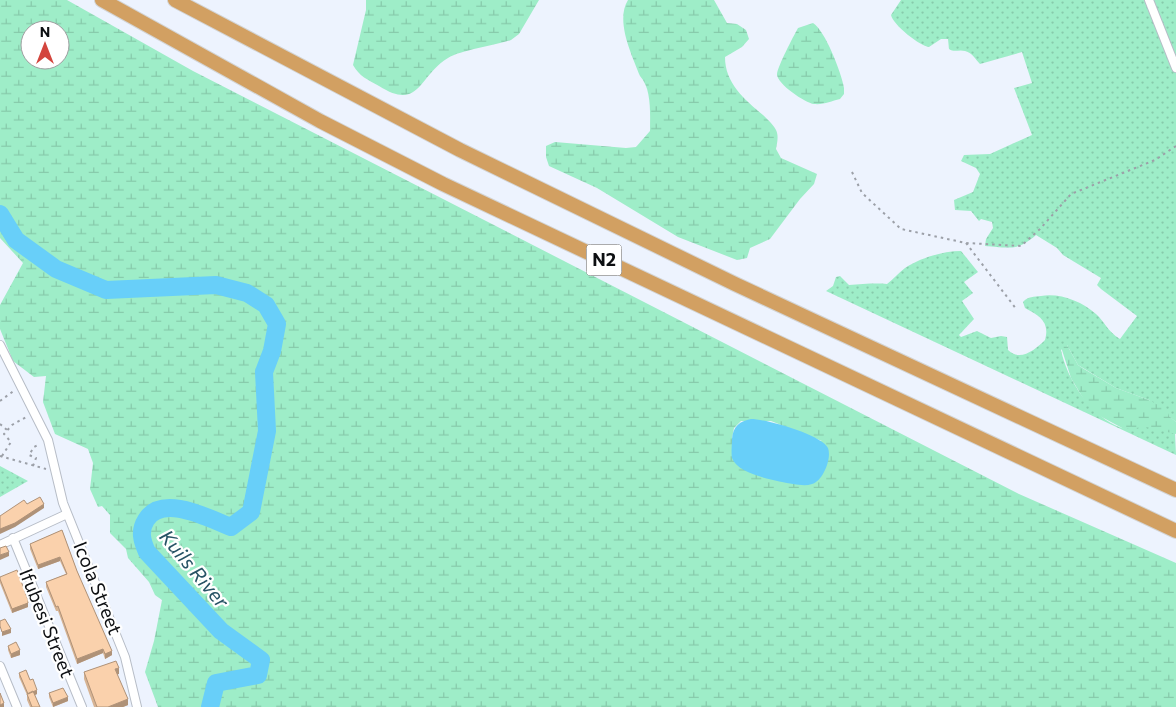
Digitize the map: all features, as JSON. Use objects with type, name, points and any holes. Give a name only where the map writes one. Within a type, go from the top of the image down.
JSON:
[{"type":"highway","name":"N2","points":[[102,0],[320,121],[443,184],[1176,531]]},
{"type":"highway","name":"N2","points":[[175,0],[460,150],[735,284],[1176,490]]},
{"type":"highway","points":[[1130,468],[1176,486]]},
{"type":"highway","points":[[1115,503],[1145,524],[1176,540]]},
{"type":"street","points":[[1149,0],[1176,68]]},
{"type":"street","name":"Icola Street","points":[[0,345],[48,440],[67,514],[125,657],[137,707]]},
{"type":"street","points":[[0,545],[67,514]]},
{"type":"street","name":"Ifubesi Street","points":[[13,538],[82,707]]},
{"type":"street","points":[[0,666],[4,685],[17,707]]},
{"type":"path","points":[[852,172],[862,193],[901,229],[966,243],[1021,246],[1040,229],[1071,194],[1155,160],[1176,146]]},
{"type":"path","points":[[966,243],[1017,310]]},
{"type":"path","points":[[0,401],[21,386]]},
{"type":"path","points":[[35,412],[7,430],[4,434],[10,442],[1,456],[33,466],[56,470]]},
{"type":"path","points":[[0,424],[7,430]]},
{"type":"path","points":[[33,466],[36,458],[29,455],[32,449],[48,440]]},
{"type":"green space","points":[[0,0],[67,0],[193,71],[1019,494],[1176,563],[1176,707],[158,707],[145,672],[154,641],[162,600],[155,595],[149,582],[128,558],[126,549],[110,533],[110,515],[102,506],[98,507],[90,489],[93,463],[88,449],[55,434],[43,402],[46,376],[34,377],[13,361],[0,329],[0,305],[23,263],[0,238]],"holes":[[[741,421],[771,421],[822,441],[732,438],[734,428]]]},
{"type":"green space","points":[[366,0],[539,0],[519,34],[511,40],[448,58],[438,65],[418,88],[411,93],[403,95],[393,93],[368,80],[353,65],[366,10]]},
{"type":"green space","points":[[628,0],[714,0],[727,23],[737,24],[746,30],[749,39],[742,47],[725,57],[728,75],[732,83],[775,128],[778,137],[776,149],[781,158],[817,174],[814,184],[800,199],[770,239],[750,248],[747,258],[737,260],[678,237],[597,188],[549,166],[546,157],[546,146],[555,142],[626,148],[636,147],[650,131],[647,88],[629,48],[624,28],[624,8]]},
{"type":"green space","points":[[901,0],[1176,0],[1176,422],[1149,400],[1116,388],[1078,365],[1067,345],[1061,350],[1064,362],[1075,385],[1091,407],[1111,423],[1122,428],[1152,427],[1175,433],[1176,455],[826,291],[833,286],[836,277],[840,276],[849,285],[887,284],[905,268],[918,261],[939,254],[961,251],[978,272],[964,282],[973,293],[962,301],[974,319],[959,335],[961,337],[977,331],[991,338],[1007,337],[1008,350],[1017,355],[1032,351],[1045,340],[1046,329],[1042,320],[1025,308],[1023,302],[1034,297],[1048,295],[1063,297],[1084,305],[1096,314],[1112,333],[1120,339],[1137,316],[1097,285],[1101,278],[1063,255],[1057,248],[1036,235],[1018,246],[985,246],[986,239],[993,228],[992,222],[981,219],[979,221],[971,211],[955,210],[954,200],[973,192],[980,174],[976,168],[961,161],[964,155],[990,154],[1032,135],[1014,88],[1032,83],[1022,52],[980,64],[968,52],[949,49],[948,39],[941,39],[929,47],[920,43],[907,34],[891,15]]},
{"type":"green space","points":[[813,23],[818,27],[828,43],[844,88],[844,94],[840,99],[821,104],[810,103],[798,96],[781,82],[777,74],[798,28]]},
{"type":"green space","points":[[1063,344],[1067,345],[1078,365],[1084,369],[1116,388],[1149,400],[1167,410],[1169,416],[1176,422],[1176,434],[1146,427],[1124,429],[1098,415],[1086,403],[1071,378],[1061,347]]},
{"type":"green space","points":[[0,466],[28,481],[0,497]]},
{"type":"water","points":[[751,419],[793,429],[824,443],[828,448],[829,457],[826,469],[820,479],[810,485],[793,484],[750,473],[736,464],[732,458],[734,431],[740,423]]},
{"type":"building","points":[[40,497],[44,504],[15,523],[0,529],[0,516],[24,500],[27,504]]},
{"type":"building","points":[[62,530],[77,571],[112,651],[105,654],[103,649],[77,659],[58,606],[56,607],[46,582],[67,574],[60,557],[38,565],[30,544]]},
{"type":"building","points":[[6,546],[9,552],[0,555],[0,548]]},
{"type":"building","points":[[17,570],[28,603],[12,609],[0,577]]},
{"type":"building","points":[[5,619],[11,629],[2,632],[0,621]]},
{"type":"building","points":[[16,642],[20,650],[11,654],[8,646]]},
{"type":"building","points":[[116,661],[119,668],[115,669],[128,699],[108,707],[97,707],[84,672]]},
{"type":"building","points":[[26,670],[30,680],[33,679],[37,690],[28,694],[19,673]]},
{"type":"building","points":[[63,688],[68,697],[53,703],[49,693]]},
{"type":"building","points":[[33,691],[40,707],[32,707],[27,694]]},
{"type":"building","points":[[0,693],[4,703],[0,705]]},
{"type":"waterway","name":"Kuils River","points":[[0,214],[16,240],[56,269],[106,290],[216,285],[247,293],[266,305],[277,324],[272,351],[264,372],[267,431],[251,512],[231,527],[187,510],[163,509],[153,512],[142,528],[147,552],[221,631],[261,660],[258,675],[216,683],[210,707]]}]
